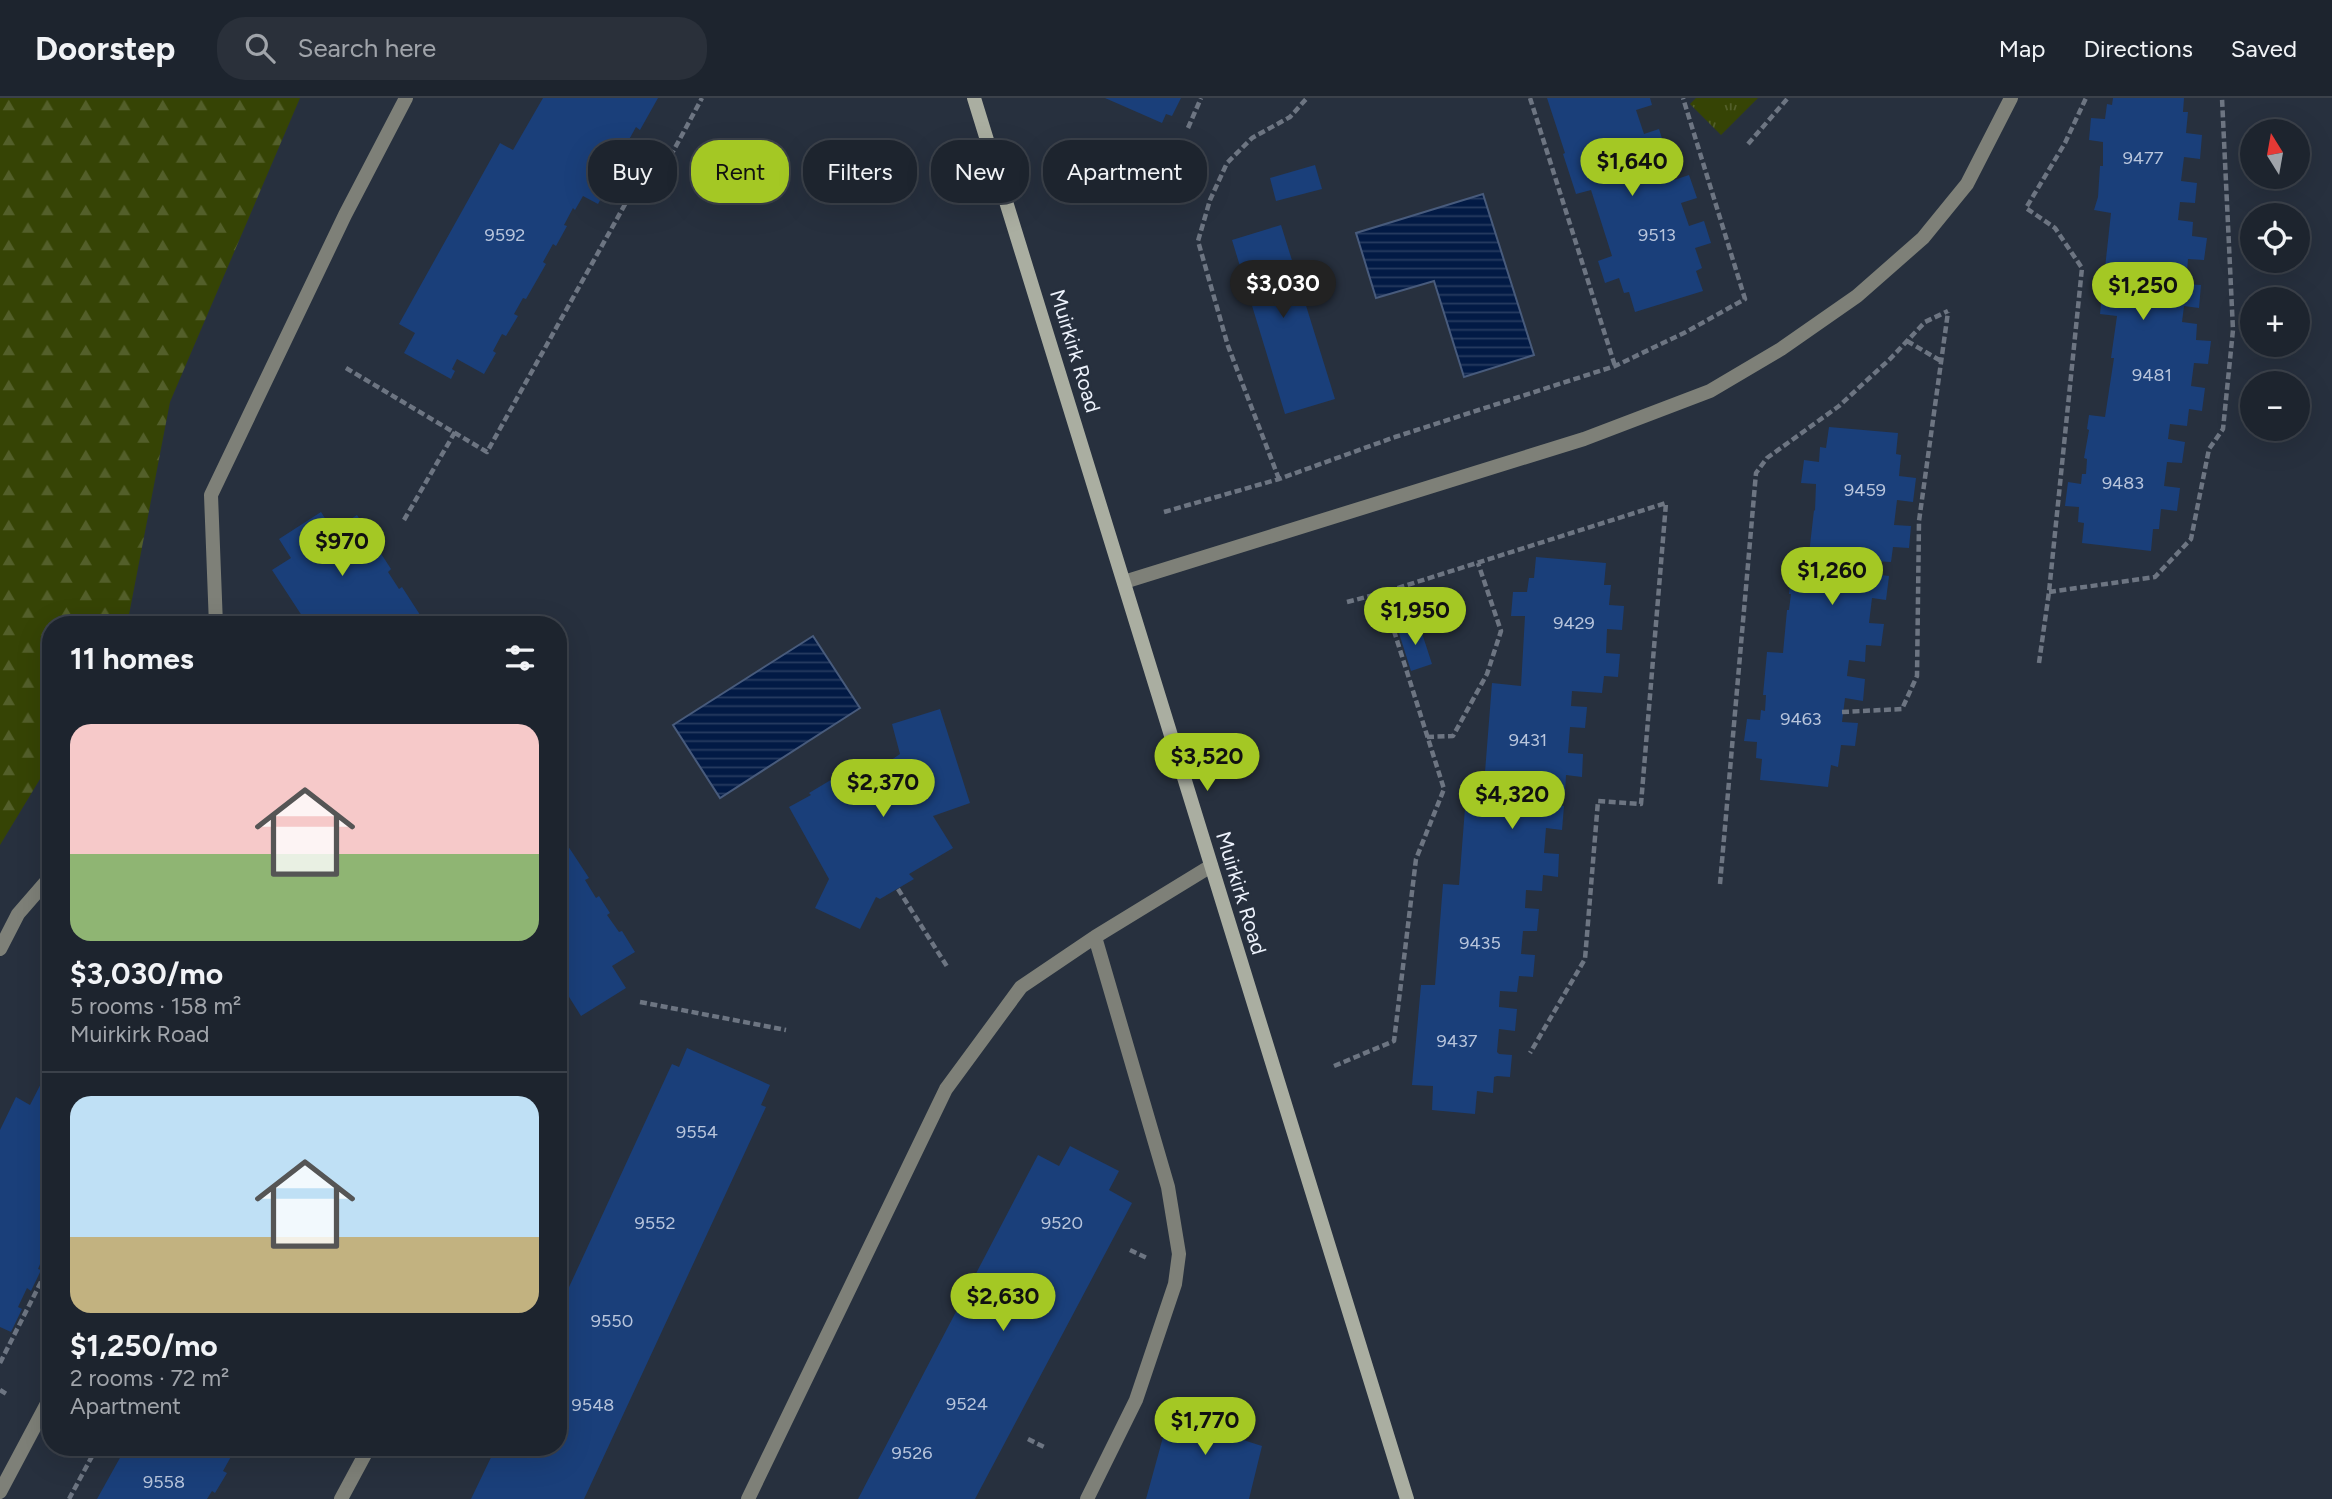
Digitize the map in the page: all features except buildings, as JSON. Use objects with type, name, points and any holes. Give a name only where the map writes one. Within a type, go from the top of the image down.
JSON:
[{"type":"main road","name":"Muirkirk Road","points":[[974,98],[1408,1499]]},
{"type":"lane","points":[[216,616],[211,495],[345,215],[406,98]]},
{"type":"lane","points":[[1124,582],[1584,439],[1710,391],[1781,349],[1857,296],[1923,238],[1968,184],[2011,98]]},
{"type":"lane","points":[[748,1499],[946,1089],[1021,987],[1095,937],[1211,866]]},
{"type":"lane","points":[[0,949],[18,914],[42,886]]},
{"type":"lane","points":[[1087,1499],[1136,1400],[1175,1284],[1179,1254],[1168,1186],[1095,937]]},
{"type":"lane","points":[[0,1492],[42,1413]]},
{"type":"lane","points":[[341,1499],[364,1456]]},
{"type":"path","points":[[346,368],[488,452],[634,190],[669,159],[702,98]]},
{"type":"path","points":[[1188,128],[1201,98]]},
{"type":"path","points":[[1279,479],[1228,346],[1198,241],[1210,200],[1227,163],[1252,138],[1290,117],[1307,98]]},
{"type":"path","points":[[1530,98],[1615,366]]},
{"type":"path","points":[[1164,512],[1279,479],[1395,437],[1615,366],[1686,332],[1745,299],[1683,98]]},
{"type":"path","points":[[1748,144],[1787,98]]},
{"type":"path","points":[[2039,663],[2049,592],[2082,268],[2054,228],[2026,208],[2065,143],[2086,98]]},
{"type":"path","points":[[2049,592],[2155,577],[2191,539],[2209,449],[2223,429],[2234,330],[2222,98]]},
{"type":"path","points":[[1720,884],[1756,473],[1767,458],[1839,406],[1925,323],[1948,311],[1919,520],[1917,676],[1902,709],[1842,712]]},
{"type":"path","points":[[1907,341],[1941,362]]},
{"type":"path","points":[[404,520],[455,432]]},
{"type":"path","points":[[1347,602],[1666,503],[1641,804],[1598,801],[1585,959],[1530,1053]]},
{"type":"path","points":[[1427,737],[1453,736],[1487,674],[1501,631],[1478,563]]},
{"type":"path","points":[[1334,1066],[1394,1041],[1416,859],[1444,789],[1382,593]]},
{"type":"path","points":[[898,889],[948,968]]},
{"type":"path","points":[[640,1002],[786,1030]]},
{"type":"path","points":[[1130,1250],[1147,1258]]},
{"type":"path","points":[[0,1363],[42,1280]]},
{"type":"path","points":[[0,1390],[8,1395]]},
{"type":"path","points":[[1028,1439],[1044,1447]]},
{"type":"path","points":[[69,1499],[92,1456]]},
{"type":"green space","points":[[0,98],[300,98],[170,402],[129,616],[42,616],[42,776],[0,845]]},
{"type":"green space","points":[[1696,98],[1758,98],[1721,135],[1690,104]]},
{"type":"water","points":[[1483,194],[1534,355],[1464,377],[1434,281],[1376,298],[1356,233]]},
{"type":"water","points":[[813,636],[860,708],[720,798],[673,725]]}]
